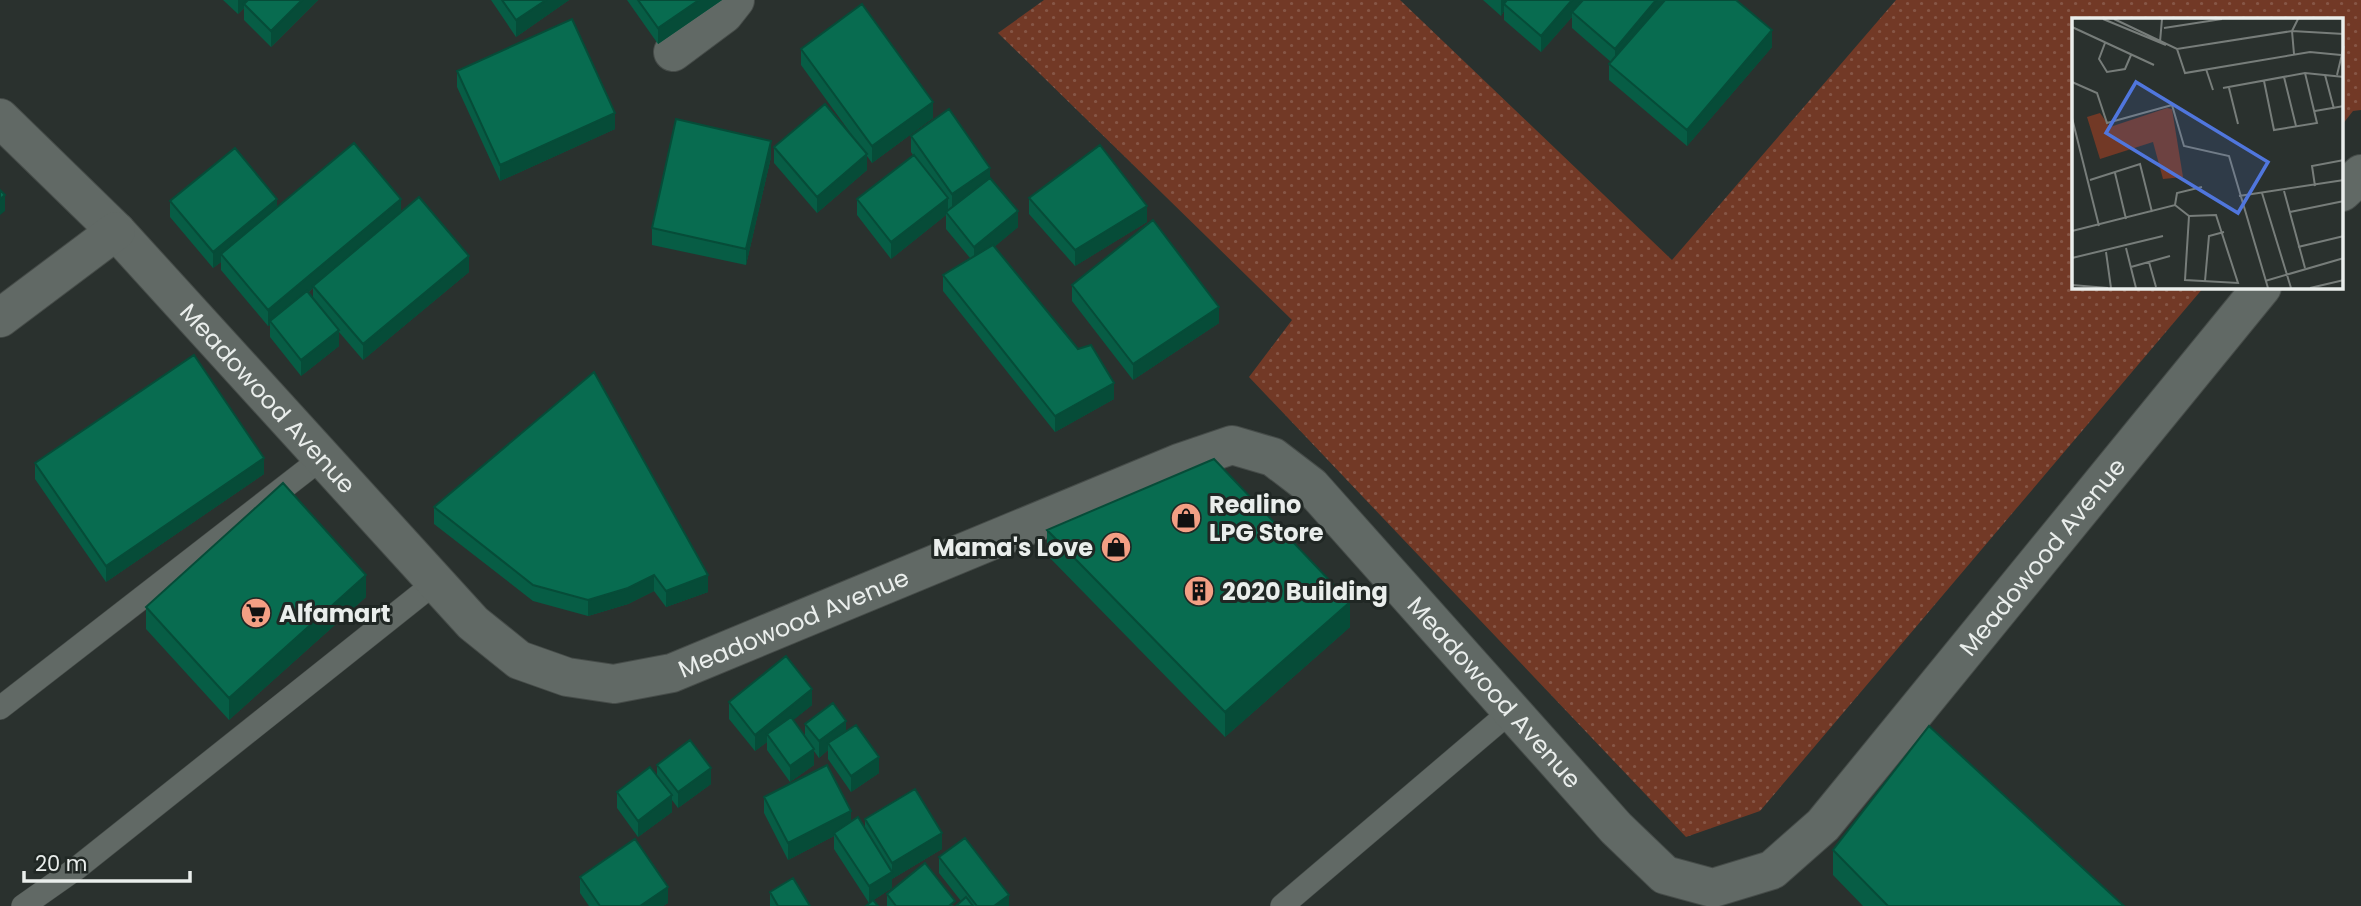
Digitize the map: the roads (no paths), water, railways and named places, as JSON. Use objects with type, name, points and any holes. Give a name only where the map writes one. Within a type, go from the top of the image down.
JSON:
[{"type":"street","points":[[673,52],[724,14],[735,0]]},
{"type":"street","name":"Meadowood Avenue","points":[[0,118],[116,231],[473,623],[519,660],[567,677],[614,684],[672,673],[1179,463],[1232,445],[1273,457],[1311,486],[1616,828],[1665,874],[1713,888],[1772,870],[1823,825],[2260,289]]},
{"type":"street","points":[[2344,190],[2361,174]]},
{"type":"street","points":[[0,318],[116,231]]},
{"type":"lane","points":[[0,708],[322,458]]},
{"type":"lane","points":[[23,906],[77,868],[436,582]]},
{"type":"lane","points":[[1282,906],[1511,711]]},
{"type":"place","name":"Realino LPG Store","points":[[1186,518]]},
{"type":"place","name":"Mama's Love","points":[[1116,547]]},
{"type":"place","name":"2020 Building","points":[[1199,591]]},
{"type":"place","name":"Alfamart","points":[[256,613]]}]
